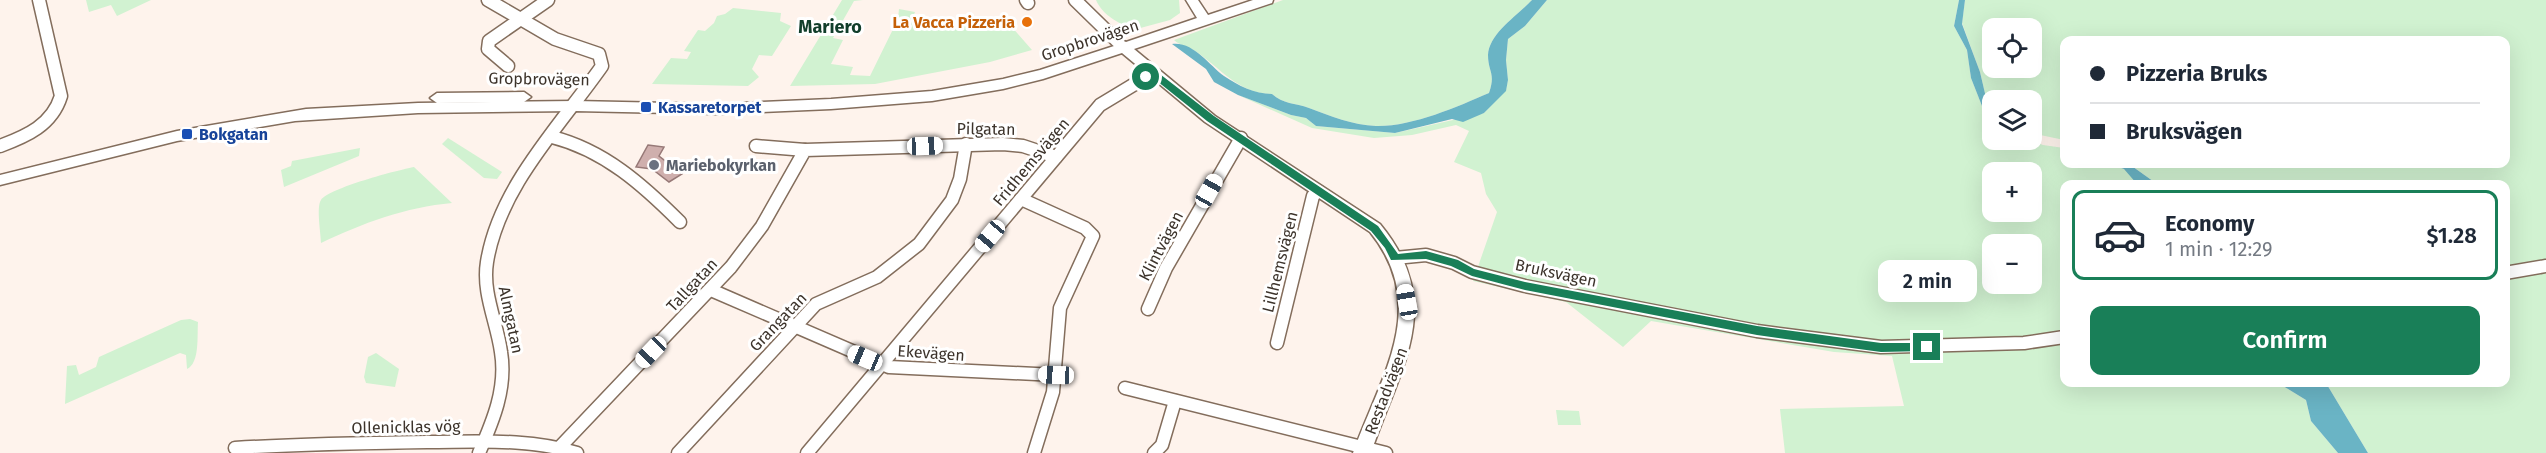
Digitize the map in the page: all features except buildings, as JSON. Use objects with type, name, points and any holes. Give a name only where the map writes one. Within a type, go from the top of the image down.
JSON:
[{"type":"street","points":[[0,146],[42,126],[59,106],[61,96],[39,0]]},
{"type":"street","points":[[488,0],[519,20]]},
{"type":"street","points":[[1075,0],[1120,44],[1210,119],[1375,228],[1395,258]]},
{"type":"street","points":[[1192,0],[1203,18]]},
{"type":"street","points":[[1203,18],[1250,0]]},
{"type":"street","points":[[1203,18],[1267,0]]},
{"type":"street","points":[[508,66],[488,49],[487,44],[495,36],[547,1]]},
{"type":"street","name":"Gropbrovägen","points":[[0,180],[177,136],[296,116],[418,108],[578,102],[717,109],[905,99],[1043,74],[1120,44],[1203,18]]},
{"type":"street","name":"Almgatan","points":[[482,448],[503,381],[501,349],[487,296],[487,262],[497,226],[507,204],[602,66],[602,57],[593,50],[555,39],[519,20]]},
{"type":"street","name":"Fridhemsvägen","points":[[807,453],[1105,101],[1153,73]]},
{"type":"street","points":[[552,137],[578,143],[595,152],[657,199],[680,222]]},
{"type":"street","name":"Klintvägen","points":[[1148,309],[1166,268],[1241,138]]},
{"type":"street","name":"Pilgatan","points":[[756,146],[803,153],[966,144],[1013,144],[1056,157]]},
{"type":"street","name":"Grangatan","points":[[678,453],[816,304],[877,277],[919,244],[952,200],[960,179],[966,144]]},
{"type":"street","name":"Tallgatan","points":[[560,447],[711,290],[762,226],[803,153]]},
{"type":"street","name":"Gropbrovägen","points":[[0,184],[83,158]]},
{"type":"street","name":"Lillhemsvägen","points":[[1277,343],[1313,196],[1318,191]]},
{"type":"street","points":[[1021,199],[1085,228],[1093,236],[1060,308],[1056,375],[1049,408],[1035,453]]},
{"type":"street","name":"Bruksvägen","points":[[1395,258],[1426,255],[1454,263],[1472,272],[1525,286],[1757,331],[1881,347],[2024,343],[2060,338]]},
{"type":"street","name":"Restadvägen","points":[[1363,450],[1398,366],[1407,331],[1407,302],[1395,258]]},
{"type":"street","points":[[2510,272],[2546,266]]},
{"type":"street","name":"Ekevägen","points":[[711,290],[883,366],[902,369],[1056,375]]},
{"type":"street","points":[[1125,388],[1363,450],[1386,453]]},
{"type":"street","points":[[1154,453],[1162,445],[1174,401]]},
{"type":"street","name":"Ollenicklas vög","points":[[235,448],[275,445],[560,447],[577,453]]},
{"type":"green space","points":[[86,0],[151,0],[117,16],[111,5],[89,12]]},
{"type":"green space","points":[[842,0],[863,0],[854,1],[833,38],[843,40],[831,64],[853,67],[850,75],[870,76],[898,19],[899,9],[915,12],[911,22],[918,26],[1001,22],[1010,25],[1032,50],[990,62],[875,84],[790,86]]},
{"type":"green space","points":[[1096,0],[1179,0],[1180,13],[1170,20],[1133,30],[1107,14]]},
{"type":"green space","points":[[1283,0],[1532,0],[1493,39],[1488,55],[1492,81],[1489,93],[1419,120],[1376,126],[1342,120],[1285,102],[1272,94],[1249,90],[1239,85],[1195,51],[1174,40]]},
{"type":"green space","points":[[1547,0],[1959,0],[1954,26],[1967,50],[1971,78],[1982,106],[1982,150],[2042,150],[2042,145],[2060,147],[2060,168],[2122,168],[2135,180],[2060,180],[2060,387],[2285,387],[2306,400],[2311,421],[2338,453],[1785,453],[1780,409],[1904,406],[1892,356],[1834,352],[1651,321],[1623,347],[1566,302],[1473,281],[1497,212],[1486,194],[1481,173],[1454,162],[1469,131],[1456,125],[1412,135],[1374,138],[1312,128],[1238,95],[1291,115],[1306,118],[1316,126],[1395,133],[1484,113],[1506,90],[1508,80],[1506,60],[1508,39],[1525,26]]},
{"type":"green space","points":[[1965,0],[2546,0],[2546,453],[2368,453],[2328,387],[2510,387],[2510,180],[2151,180],[2135,168],[2510,168],[2510,36],[2060,36],[2060,139],[2042,135],[2042,90],[1984,90],[1962,23]]},
{"type":"green space","points":[[733,8],[781,13],[780,21],[791,26],[772,56],[759,55],[752,69],[759,77],[748,86],[652,84],[671,58],[687,59],[691,52],[684,51],[698,30],[705,31],[714,23],[717,16]]},
{"type":"green space","points":[[448,138],[502,172],[497,179],[484,178],[442,144]]},
{"type":"green space","points":[[360,148],[359,156],[284,187],[281,170],[291,166],[292,161]]},
{"type":"green space","points":[[414,167],[452,203],[418,208],[385,217],[321,243],[319,208],[321,200],[327,195],[364,180]]},
{"type":"green space","points":[[190,319],[198,322],[198,341],[194,361],[187,369],[186,355],[180,353],[65,404],[67,366],[76,365],[79,375],[96,367],[99,357],[181,320]]},
{"type":"green space","points":[[376,353],[399,369],[395,387],[366,383],[364,377],[368,357]]},
{"type":"green space","points":[[1556,410],[1579,411],[1581,425],[1558,425]]},
{"type":"water","points":[[1532,0],[1547,0],[1525,26],[1508,39],[1506,91],[1484,113],[1463,122],[1452,119],[1395,133],[1316,126],[1306,118],[1291,115],[1238,95],[1214,82],[1206,69],[1172,44],[1180,44],[1194,50],[1224,76],[1246,88],[1272,94],[1285,102],[1350,122],[1376,126],[1390,125],[1419,120],[1489,93],[1492,81],[1488,55],[1493,39]]},
{"type":"water","points":[[1959,0],[1965,0],[1962,24],[1980,72],[1984,90],[1982,90],[1982,106],[1971,78],[1967,50],[1954,26]]},
{"type":"water","points":[[2121,168],[2135,168],[2151,180],[2134,180]]},
{"type":"water","points":[[2285,387],[2328,387],[2368,453],[2338,453],[2311,421],[2306,400]]},
{"type":"place","name":"La Vacca Pizzeria","points":[[1027,22]]},
{"type":"place","name":"Kassaretorpet","points":[[646,107]]},
{"type":"place","name":"Bokgatan","points":[[187,134]]},
{"type":"place","name":"Mariebokyrkan","points":[[654,165]]},
{"type":"district","name":"Mariero","points":[[830,27]]},
{"type":"route","points":[[1146,77],[1153,73],[1210,119],[1375,228],[1395,258],[1426,255],[1502,281],[1757,331],[1881,347],[1927,347]]}]
